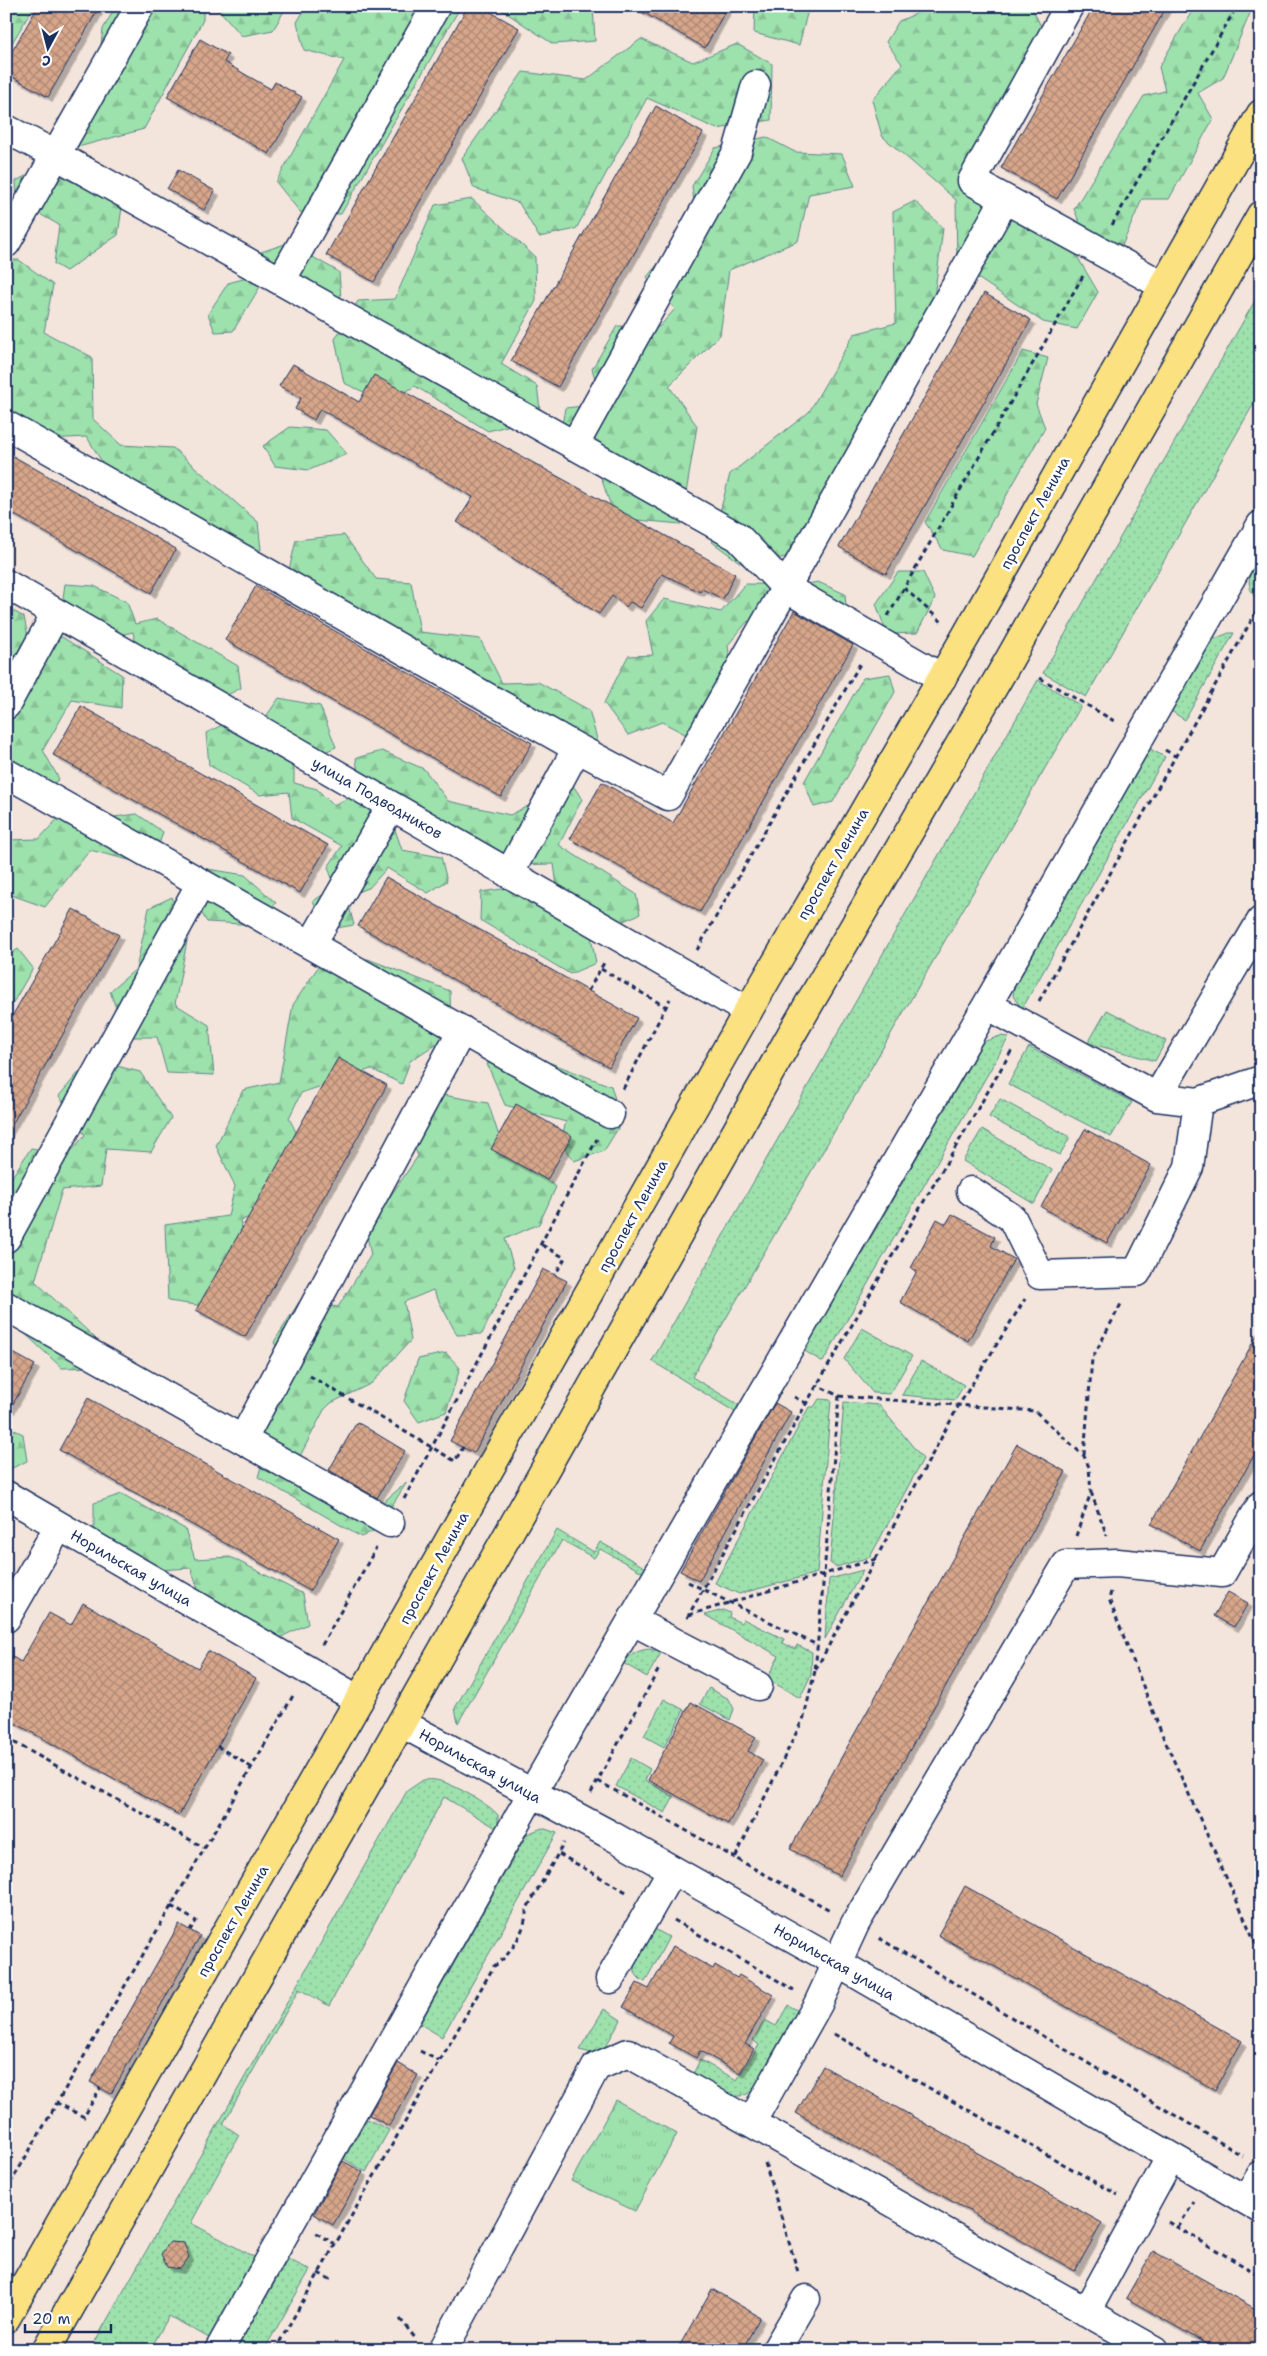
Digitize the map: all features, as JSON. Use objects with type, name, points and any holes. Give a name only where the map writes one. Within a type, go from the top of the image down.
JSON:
[{"type":"main road","name":"проспект Ленина","points":[[6,2318],[360,1700],[748,1011],[942,678],[1261,114]]},
{"type":"main road","points":[[46,2350],[403,1724],[791,1035],[1009,660],[1261,215]]},
{"type":"street","points":[[6,243],[140,6]]},
{"type":"street","points":[[281,281],[436,6]]},
{"type":"street","points":[[1069,6],[972,181],[1164,286]]},
{"type":"street","points":[[574,446],[737,152],[756,85]]},
{"type":"street","points":[[6,129],[56,155],[738,537],[786,588],[942,678]]},
{"type":"street","points":[[6,426],[577,748],[668,796],[1005,199]]},
{"type":"street","points":[[219,2350],[531,1795],[988,1005],[1261,525]]},
{"type":"street","name":"улица Подводников","points":[[6,584],[748,1011]]},
{"type":"street","points":[[6,705],[56,614]]},
{"type":"street","points":[[509,874],[577,748]]},
{"type":"street","points":[[6,774],[610,1114]]},
{"type":"street","points":[[311,945],[391,806]]},
{"type":"street","points":[[6,1238],[201,883]]},
{"type":"street","points":[[1157,1097],[1261,920]]},
{"type":"street","points":[[988,1005],[1157,1097],[1198,1102],[1261,1080]]},
{"type":"street","points":[[242,1439],[462,1030]]},
{"type":"street","points":[[971,1191],[1012,1218],[1040,1275],[1137,1272],[1189,1167],[1198,1102]]},
{"type":"street","points":[[6,1306],[390,1523]]},
{"type":"street","name":"Норильская улица","points":[[6,1495],[360,1700]]},
{"type":"street","points":[[752,2121],[818,2004],[855,1924],[1066,1565],[1117,1563],[1222,1573],[1261,1505]]},
{"type":"street","points":[[6,1618],[59,1526]]},
{"type":"street","points":[[633,1621],[758,1686]]},
{"type":"street","name":"Норильская улица","points":[[403,1724],[531,1795],[578,1818],[836,1962],[1170,2158],[1254,2205]]},
{"type":"street","points":[[610,1979],[672,1870]]},
{"type":"street","points":[[431,2346],[596,2067],[628,2053],[752,2121],[1154,2350]]},
{"type":"street","points":[[1086,2312],[1170,2158]]},
{"type":"street","points":[[1253,2166],[1254,2205]]},
{"type":"street","points":[[776,2350],[806,2299]]},
{"type":"path","points":[[904,588],[945,624]]},
{"type":"path","points":[[275,2350],[494,1966],[504,1960],[527,1920],[526,1910],[559,1854],[688,1615],[806,1404],[1026,1026],[1261,603]]},
{"type":"path","points":[[1040,678],[1175,756]]},
{"type":"path","points":[[588,991],[619,937]]},
{"type":"path","points":[[600,969],[666,1007]]},
{"type":"path","points":[[542,1245],[565,1258],[556,1275]]},
{"type":"path","points":[[1137,1272],[1092,1359],[1084,1456],[1088,1467],[1091,1492],[1117,1563],[1109,1599],[1161,1732],[1261,1955]]},
{"type":"path","points":[[815,1671],[959,1405],[1040,1275]]},
{"type":"path","points":[[285,1362],[455,1461],[463,1447]]},
{"type":"path","points":[[817,1385],[839,1396],[1035,1411],[1084,1456]]},
{"type":"path","points":[[788,1394],[806,1404]]},
{"type":"path","points":[[735,1858],[804,1717],[815,1671],[839,1396]]},
{"type":"path","points":[[1066,1565],[1091,1492]]},
{"type":"path","points":[[688,1615],[876,1559]]},
{"type":"path","points":[[703,1589],[817,1645]]},
{"type":"path","points":[[6,1738],[205,1848]]},
{"type":"path","points":[[218,1746],[252,1767]]},
{"type":"path","points":[[598,1781],[855,1924],[1253,2166]]},
{"type":"path","points":[[559,1854],[818,2004],[820,2027],[1261,2276]]},
{"type":"path","points":[[172,1906],[196,1921],[190,1930]]},
{"type":"path","points":[[415,2056],[419,2050],[439,2061]]},
{"type":"path","points":[[56,2102],[84,2117],[100,2088]]},
{"type":"path","points":[[752,2121],[806,2299]]},
{"type":"path","points":[[319,2225],[315,2232],[335,2244]]},
{"type":"path","points":[[318,2272],[334,2281]]},
{"type":"path","points":[[400,2319],[431,2346]]},
{"type":"green space","points":[[6,6],[34,6],[6,53]]},
{"type":"green space","points":[[116,6],[203,6],[203,20],[144,129],[67,150],[57,120],[97,76],[103,29]]},
{"type":"green space","points":[[223,6],[287,6],[273,30],[242,36],[220,11]]},
{"type":"green space","points":[[307,6],[461,6],[341,214],[300,212],[276,182],[344,60],[304,50],[297,22]]},
{"type":"green space","points":[[496,6],[593,6],[595,41],[553,44]]},
{"type":"green space","points":[[755,6],[809,6],[799,45],[754,33]]},
{"type":"green space","points":[[934,6],[1031,6],[1054,53],[974,192],[1068,241],[1098,292],[1077,329],[1043,322],[957,264],[956,200],[882,136],[872,100],[902,64],[886,42],[899,21]]},
{"type":"green space","points":[[1195,6],[1253,6],[1223,78],[1198,93],[1213,119],[1169,199],[1142,199],[1121,248],[1085,236],[1074,209],[1144,96],[1165,91],[1159,67]]},
{"type":"green space","points":[[641,39],[693,62],[737,44],[772,64],[771,120],[717,129],[647,98],[576,229],[539,237],[519,203],[474,188],[462,158],[523,72],[586,80]]},
{"type":"green space","points":[[766,137],[795,152],[842,154],[855,186],[809,194],[798,241],[729,270],[720,335],[669,386],[697,426],[681,524],[615,518],[596,463],[558,448],[565,408],[603,404],[592,369],[617,326],[659,327],[675,309],[647,277],[696,218],[692,186],[715,148]]},
{"type":"green space","points":[[43,167],[122,207],[118,235],[66,271],[54,264],[59,225],[17,201],[16,181]]},
{"type":"green space","points":[[472,199],[535,257],[536,301],[501,364],[537,386],[541,417],[488,431],[415,386],[388,403],[344,383],[335,339],[358,301],[395,299],[435,205]]},
{"type":"green space","points":[[915,201],[943,228],[934,298],[947,331],[870,465],[790,556],[745,566],[712,542],[730,474],[809,412],[854,334],[896,323],[893,212]]},
{"type":"green space","points":[[288,243],[339,272],[341,299],[316,311],[266,277],[233,331],[215,332],[208,314],[228,283],[247,278],[252,255]]},
{"type":"green space","points":[[6,260],[19,260],[53,285],[44,332],[92,357],[93,419],[121,445],[173,448],[258,522],[261,550],[238,549],[108,472],[87,437],[48,439],[6,417]]},
{"type":"green space","points":[[1261,290],[1261,391],[1086,697],[1043,673]]},
{"type":"green space","points":[[1023,351],[1048,358],[1036,404],[1045,428],[972,556],[943,550],[925,522]]},
{"type":"green space","points":[[290,427],[326,430],[347,454],[309,470],[275,466],[263,446]]},
{"type":"green space","points":[[344,535],[376,579],[411,582],[420,632],[480,639],[502,683],[538,682],[589,710],[600,750],[284,592],[296,540]]},
{"type":"green space","points":[[1261,554],[1261,587],[1255,597],[1251,591],[1249,580]]},
{"type":"green space","points":[[898,572],[923,572],[935,598],[917,633],[887,634],[876,604]]},
{"type":"green space","points":[[818,582],[845,594],[848,632],[795,602],[747,622],[728,645],[733,691],[702,743],[662,722],[628,735],[604,703],[628,656],[653,655],[646,621],[664,599],[721,612],[745,584],[802,585]]},
{"type":"green space","points":[[65,584],[94,586],[127,602],[135,624],[157,619],[238,666],[241,688],[219,699],[137,652],[133,632],[110,637],[62,605]]},
{"type":"green space","points":[[6,607],[24,617],[29,642],[62,637],[122,675],[121,708],[72,700],[43,750],[59,779],[38,798],[6,781]]},
{"type":"green space","points":[[1234,633],[1185,720],[1171,711],[1209,645],[1216,638]]},
{"type":"green space","points":[[890,674],[895,692],[833,802],[814,807],[804,782],[863,678]]},
{"type":"green space","points":[[1038,680],[1081,706],[692,1377],[739,1405],[735,1412],[652,1361]]},
{"type":"green space","points":[[279,698],[320,706],[336,747],[316,756],[265,718]]},
{"type":"green space","points":[[230,721],[294,760],[294,783],[317,789],[333,805],[358,794],[390,815],[402,850],[441,857],[447,881],[428,893],[387,868],[369,888],[346,895],[354,925],[324,930],[313,901],[335,887],[328,867],[342,846],[292,818],[289,792],[260,795],[209,765],[206,733]]},
{"type":"green space","points":[[1150,749],[1165,757],[1022,1009],[1013,996],[1014,988]]},
{"type":"green space","points":[[382,751],[424,769],[448,801],[510,815],[572,784],[582,799],[559,845],[636,894],[640,914],[616,924],[558,893],[554,864],[502,865],[359,783],[356,758]]},
{"type":"green space","points":[[70,805],[99,819],[137,814],[163,832],[152,866],[90,850],[45,907],[6,893],[6,840],[39,839]]},
{"type":"green space","points":[[201,868],[245,875],[276,903],[258,925],[207,922],[186,887]]},
{"type":"green space","points":[[516,887],[589,926],[596,963],[570,974],[480,920],[481,892]]},
{"type":"green space","points":[[172,897],[187,941],[175,1004],[209,1025],[214,1075],[167,1073],[157,1037],[126,1037],[110,991],[136,969],[149,908]]},
{"type":"green space","points":[[18,949],[33,968],[6,1015],[6,957]]},
{"type":"green space","points":[[368,959],[450,991],[451,1034],[410,1061],[402,1084],[371,1069],[301,1093],[289,1118],[304,1148],[267,1210],[240,1221],[254,1272],[231,1310],[168,1301],[165,1225],[228,1216],[235,1186],[216,1146],[243,1090],[279,1082],[293,1005],[322,961]]},
{"type":"green space","points":[[1107,1010],[1166,1041],[1155,1061],[1088,1043]]},
{"type":"green space","points":[[1000,1036],[1009,1037],[823,1362],[803,1350],[858,1260],[983,1042]]},
{"type":"green space","points":[[1029,1047],[1132,1102],[1111,1137],[1008,1084]]},
{"type":"green space","points":[[522,1052],[611,1086],[622,1122],[604,1151],[574,1161],[560,1143],[566,1122],[505,1105],[487,1064]]},
{"type":"green space","points":[[90,1059],[140,1072],[171,1118],[151,1152],[106,1149],[101,1186],[62,1190],[35,1281],[96,1339],[95,1367],[62,1368],[6,1316],[6,1186],[31,1148],[69,1154],[85,1135],[59,1096]]},
{"type":"green space","points":[[438,1094],[488,1103],[502,1145],[556,1187],[539,1224],[505,1239],[514,1268],[482,1334],[457,1335],[433,1290],[404,1302],[411,1340],[372,1383],[331,1403],[324,1410],[299,1458],[381,1504],[407,1482],[377,1529],[361,1537],[258,1477],[267,1446],[249,1413],[290,1377],[274,1342],[299,1302],[338,1307],[371,1255],[365,1226],[385,1204],[418,1156],[401,1114]]},
{"type":"green space","points":[[1000,1099],[1070,1137],[1060,1155],[989,1117]]},
{"type":"green space","points":[[982,1129],[1052,1170],[1034,1204],[963,1161]]},
{"type":"green space","points":[[862,1328],[912,1356],[890,1394],[873,1393],[844,1359]]},
{"type":"green space","points":[[446,1353],[460,1368],[446,1412],[419,1422],[404,1401],[418,1359]]},
{"type":"green space","points":[[921,1361],[964,1385],[955,1400],[902,1395]]},
{"type":"green space","points":[[819,1399],[831,1400],[817,1573],[739,1594],[715,1583],[809,1407],[814,1407]]},
{"type":"green space","points":[[844,1402],[879,1405],[923,1459],[870,1557],[836,1567],[830,1563]]},
{"type":"green space","points":[[6,1426],[23,1434],[27,1461],[6,1471]]},
{"type":"green space","points":[[122,1494],[185,1529],[195,1559],[230,1557],[303,1594],[308,1624],[279,1638],[200,1595],[191,1568],[158,1570],[94,1532],[94,1503]]},
{"type":"green space","points":[[557,1530],[594,1552],[600,1542],[646,1568],[644,1573],[600,1549],[594,1558],[562,1540],[458,1723],[455,1708]]},
{"type":"green space","points":[[863,1570],[825,1639],[829,1579]]},
{"type":"green space","points":[[723,1610],[730,1613],[729,1617],[741,1623],[743,1619],[784,1639],[783,1643],[795,1649],[797,1645],[812,1652],[811,1675],[800,1698],[774,1683],[768,1677],[779,1656],[705,1615]]},
{"type":"green space","points":[[650,1649],[661,1653],[647,1677],[623,1663],[635,1653]]},
{"type":"green space","points":[[709,1688],[729,1699],[734,1709],[730,1720],[700,1704]]},
{"type":"green space","points":[[664,1699],[684,1710],[664,1747],[644,1736]]},
{"type":"green space","points":[[631,1758],[650,1769],[645,1780],[674,1797],[665,1813],[616,1786]]},
{"type":"green space","points":[[423,1780],[441,1781],[478,1799],[498,1815],[498,1829],[444,1797],[329,2006],[299,1989],[223,2124],[239,2135],[191,2223],[256,2258],[211,2339],[169,2316],[150,2350],[90,2350],[407,1791]]},
{"type":"green space","points":[[542,1828],[557,1833],[442,2037],[420,2024],[527,1834]]},
{"type":"green space","points":[[651,1927],[669,1937],[645,1982],[638,1977],[635,1971],[635,1964],[636,1956]]},
{"type":"green space","points":[[788,2005],[800,2012],[757,2087],[752,2091],[744,2095],[734,2096],[693,2074],[700,2060],[737,2080],[759,2045],[753,2040],[765,2020],[776,2026]]},
{"type":"green space","points":[[604,2009],[621,2020],[604,2049],[596,2054],[579,2050]]},
{"type":"green space","points":[[616,2100],[677,2134],[635,2211],[571,2181]]},
{"type":"green space","points":[[367,2119],[389,2130],[366,2172],[344,2159]]},
{"type":"green space","points":[[288,2259],[310,2270],[264,2350],[236,2350]]},
{"type":"building","points":[[38,6],[100,6],[48,97],[6,73],[6,62]]},
{"type":"building","points":[[468,6],[480,6],[519,28],[374,282],[326,255]]},
{"type":"building","points":[[632,6],[728,6],[705,48]]},
{"type":"building","points":[[1094,6],[1167,6],[1057,199],[1001,168]]},
{"type":"building","points":[[200,39],[228,55],[224,62],[248,76],[271,89],[275,82],[302,97],[269,154],[167,97]]},
{"type":"building","points":[[656,106],[703,133],[558,387],[511,361]]},
{"type":"building","points":[[178,170],[215,191],[204,210],[167,189]]},
{"type":"building","points":[[984,293],[1031,320],[886,574],[839,547]]},
{"type":"building","points":[[293,364],[359,402],[374,375],[735,574],[723,599],[702,589],[700,592],[662,574],[641,608],[630,602],[626,607],[612,596],[599,614],[457,522],[473,497],[320,409],[314,420],[295,409],[301,398],[279,386]]},
{"type":"building","points":[[6,452],[176,549],[151,593],[6,510]]},
{"type":"building","points":[[256,586],[532,743],[501,797],[225,640]]},
{"type":"building","points":[[794,611],[853,645],[700,912],[570,839],[602,782],[673,823]]},
{"type":"building","points":[[81,706],[328,845],[300,893],[53,755]]},
{"type":"building","points":[[386,877],[637,1018],[609,1067],[358,926]]},
{"type":"building","points":[[73,909],[119,935],[6,1135],[6,1027]]},
{"type":"building","points":[[338,1058],[387,1085],[245,1337],[196,1310]]},
{"type":"building","points":[[516,1104],[572,1136],[547,1180],[491,1149]]},
{"type":"building","points":[[1085,1129],[1151,1165],[1107,1243],[1041,1207]]},
{"type":"building","points":[[952,1214],[995,1237],[991,1246],[1014,1259],[968,1341],[900,1302],[917,1271],[911,1268],[937,1219],[946,1224]]},
{"type":"building","points":[[543,1269],[567,1281],[474,1453],[450,1441]]},
{"type":"building","points":[[1261,1328],[1261,1443],[1200,1551],[1151,1524]]},
{"type":"building","points":[[6,1349],[35,1365],[6,1416]]},
{"type":"building","points":[[88,1398],[339,1539],[310,1591],[59,1450]]},
{"type":"building","points":[[775,1403],[791,1412],[699,1581],[680,1571]]},
{"type":"building","points":[[357,1422],[405,1451],[377,1498],[329,1470]]},
{"type":"building","points":[[1017,1444],[1066,1472],[839,1876],[790,1849]]},
{"type":"building","points":[[1228,1592],[1248,1603],[1234,1627],[1214,1616]]},
{"type":"building","points":[[83,1603],[198,1668],[208,1651],[256,1678],[179,1815],[6,1718],[6,1653],[21,1662],[49,1613],[71,1625]]},
{"type":"building","points":[[691,1702],[756,1737],[748,1751],[763,1760],[728,1824],[648,1780]]},
{"type":"building","points":[[965,1886],[1242,2041],[1215,2090],[938,1935]]},
{"type":"building","points":[[179,1924],[200,1936],[111,2094],[90,2082]]},
{"type":"building","points":[[673,1946],[713,1969],[715,1965],[737,1978],[739,1975],[773,1995],[745,2044],[754,2049],[740,2073],[700,2051],[696,2058],[669,2043],[673,2036],[623,2007],[637,1983],[649,1989]]},
{"type":"building","points":[[398,2063],[418,2075],[389,2126],[369,2115]]},
{"type":"building","points":[[823,2066],[1102,2223],[1075,2271],[796,2113]]},
{"type":"building","points":[[343,2161],[363,2172],[333,2225],[314,2214]]},
{"type":"building","points":[[170,2242],[184,2243],[189,2257],[180,2269],[167,2267],[161,2254]]},
{"type":"building","points":[[1153,2251],[1261,2312],[1261,2350],[1217,2350],[1126,2298]]},
{"type":"building","points":[[712,2289],[760,2317],[742,2350],[677,2350]]}]
